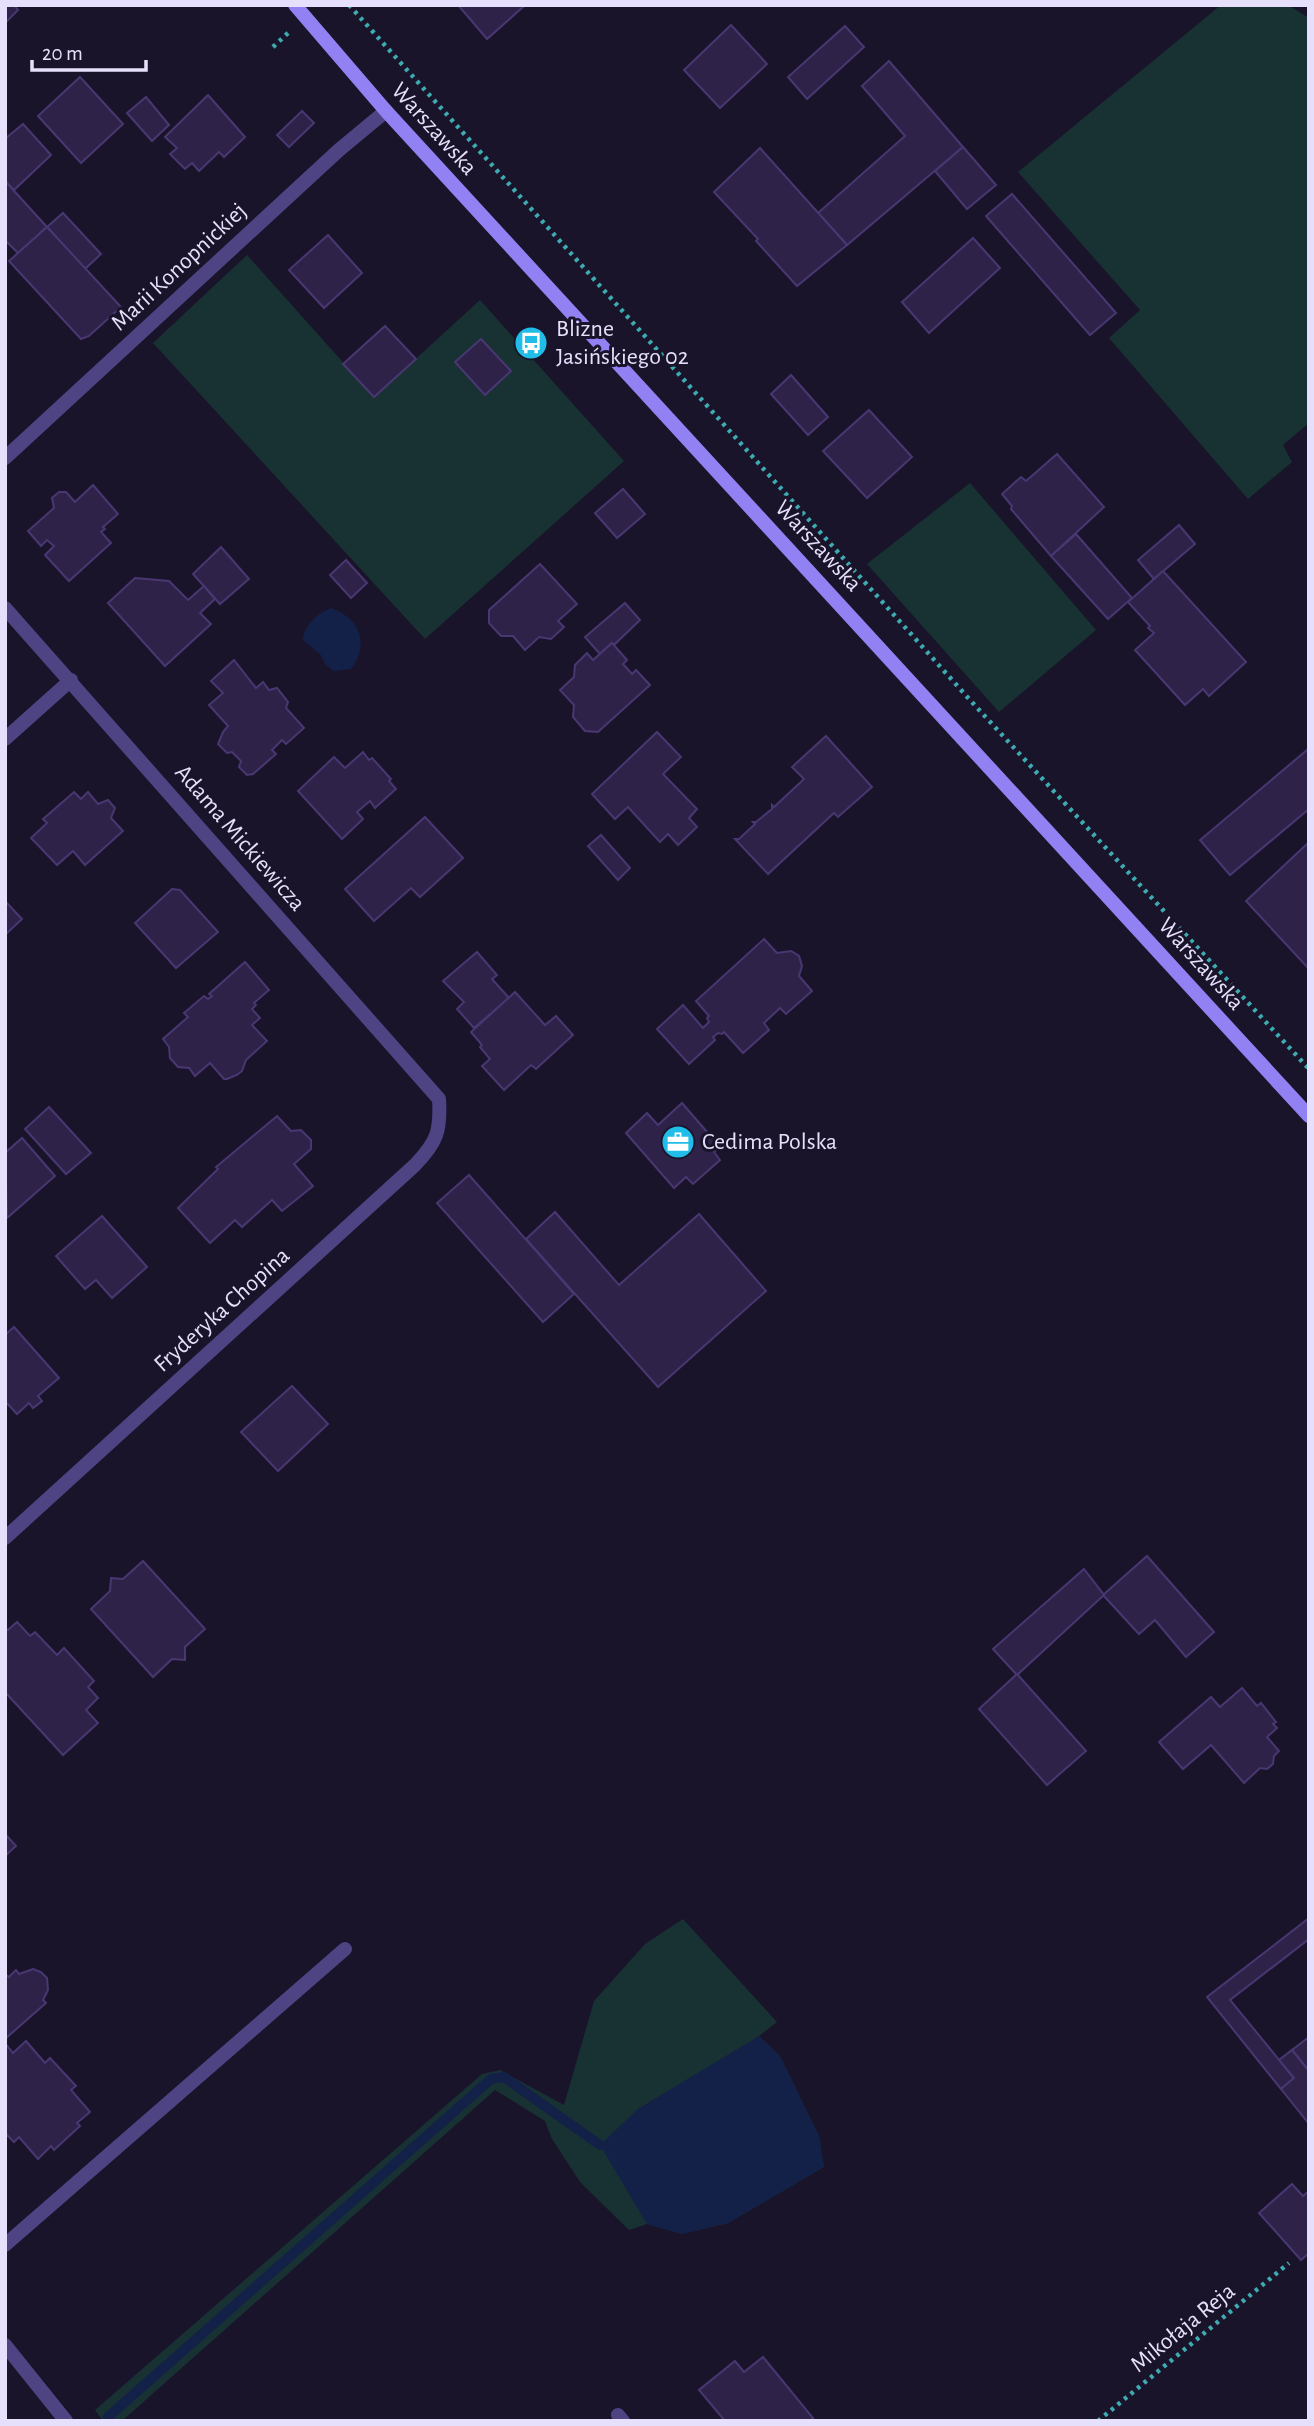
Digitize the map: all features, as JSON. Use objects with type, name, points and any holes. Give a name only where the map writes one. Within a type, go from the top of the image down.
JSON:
[{"type":"main road","name":"Warszawska","points":[[295,5],[386,111],[1309,1116]]},
{"type":"street","name":"Marii Konopnickiej","points":[[5,458],[347,142],[386,111]]},
{"type":"street","name":"Adama Mickiewicza","points":[[5,608],[439,1100]]},
{"type":"street","points":[[5,739],[71,680]]},
{"type":"street","name":"Fryderyka Chopina","points":[[5,1538],[433,1147],[441,1123],[439,1100]]},
{"type":"street","points":[[5,2245],[345,1948]]},
{"type":"street","points":[[5,2345],[66,2421]]},
{"type":"path","points":[[349,5],[970,701],[1309,1069]]},
{"type":"path","name":"Mikołaja Reja","points":[[1098,2421],[1290,2263]]},
{"type":"green space","points":[[1221,5],[1288,5],[1309,18],[1309,423],[1283,445],[1292,462],[1248,499],[1109,338],[1140,310],[1018,172]]},
{"type":"green space","points":[[247,255],[374,397],[480,300],[624,461],[425,639],[153,343]]},
{"type":"green space","points":[[970,483],[1096,630],[999,712],[867,564]]},
{"type":"green space","points":[[683,1919],[777,2022],[759,2036],[780,2056],[819,2136],[824,2167],[728,2223],[682,2234],[647,2224],[629,2230],[580,2182],[552,2139],[545,2121],[495,2090],[122,2421],[103,2421],[95,2410],[482,2074],[500,2070],[564,2105],[594,2001],[645,1944]]},
{"type":"water","points":[[331,608],[349,618],[359,633],[360,650],[351,669],[334,671],[325,664],[321,655],[303,640],[312,620]]},
{"type":"water","points":[[759,2036],[780,2056],[819,2136],[824,2167],[728,2223],[682,2234],[647,2224],[600,2145],[638,2109]]},
{"type":"building","points":[[5,5],[14,5],[18,10],[5,23]]},
{"type":"building","points":[[458,5],[521,5],[523,7],[487,39]]},
{"type":"building","points":[[731,25],[767,64],[720,108],[684,70]]},
{"type":"building","points":[[845,26],[864,47],[807,99],[788,77]]},
{"type":"building","points":[[889,61],[963,147],[847,245],[818,213],[905,136],[862,86]]},
{"type":"building","points":[[80,77],[123,124],[81,163],[38,116]]},
{"type":"building","points":[[208,95],[245,137],[224,157],[219,152],[199,171],[192,163],[185,169],[170,154],[177,148],[165,137]]},
{"type":"building","points":[[146,97],[169,125],[152,141],[127,113]]},
{"type":"building","points":[[302,111],[314,123],[289,147],[277,135]]},
{"type":"building","points":[[23,124],[51,155],[14,190],[5,181],[5,139]]},
{"type":"building","points":[[963,147],[996,185],[967,209],[935,171]]},
{"type":"building","points":[[760,148],[847,245],[797,286],[714,192]]},
{"type":"building","points":[[5,181],[47,227],[18,253],[5,240]]},
{"type":"building","points":[[1012,194],[1116,313],[1090,335],[986,216]]},
{"type":"building","points":[[63,213],[101,254],[85,269],[47,227]]},
{"type":"building","points":[[47,227],[121,307],[89,336],[81,339],[9,261]]},
{"type":"building","points":[[328,235],[362,273],[324,308],[289,270]]},
{"type":"building","points":[[973,238],[1000,268],[929,333],[902,302]]},
{"type":"building","points":[[385,326],[416,359],[374,397],[343,364]]},
{"type":"building","points":[[481,339],[511,371],[485,395],[455,362]]},
{"type":"building","points":[[791,375],[828,417],[808,435],[771,394]]},
{"type":"building","points":[[869,410],[912,457],[867,498],[823,451]]},
{"type":"building","points":[[1057,454],[1104,507],[1051,556],[1011,509],[1012,506],[1002,494],[1021,477],[1026,481]]},
{"type":"building","points":[[93,485],[118,514],[101,532],[111,543],[69,581],[45,555],[54,546],[47,540],[41,546],[28,531],[54,508],[52,498],[59,492],[66,492],[75,502]]},
{"type":"building","points":[[623,489],[645,514],[617,538],[595,513]]},
{"type":"building","points":[[1179,525],[1195,544],[1154,579],[1138,560]]},
{"type":"building","points":[[1076,534],[1132,598],[1108,619],[1051,556]]},
{"type":"building","points":[[221,547],[249,579],[220,604],[193,574]]},
{"type":"building","points":[[346,560],[367,583],[351,598],[330,575]]},
{"type":"building","points":[[540,564],[577,604],[558,621],[564,627],[551,639],[539,637],[525,650],[513,636],[501,636],[489,623],[489,610]]},
{"type":"building","points":[[1163,571],[1246,662],[1209,696],[1203,689],[1185,705],[1135,650],[1154,633],[1128,602]]},
{"type":"building","points":[[135,578],[169,581],[188,600],[204,586],[215,599],[200,613],[211,624],[165,666],[108,603]]},
{"type":"building","points":[[625,603],[640,620],[614,645],[612,643],[600,654],[585,637]]},
{"type":"building","points":[[612,643],[627,660],[623,664],[632,674],[636,670],[650,685],[598,732],[585,731],[573,717],[574,705],[560,690],[574,677],[575,665],[587,653],[593,660]]},
{"type":"building","points":[[234,660],[256,688],[263,682],[269,690],[277,688],[288,702],[286,708],[304,728],[286,744],[282,740],[272,750],[276,754],[253,774],[247,775],[239,767],[241,761],[218,744],[228,726],[209,705],[223,693],[211,681]]},
{"type":"building","points":[[657,732],[681,757],[663,774],[697,809],[689,818],[697,827],[678,845],[668,834],[660,842],[628,807],[615,819],[592,794]]},
{"type":"building","points":[[826,736],[872,787],[838,817],[834,813],[768,874],[735,839],[739,839],[755,824],[753,822],[772,809],[772,805],[774,807],[804,779],[792,767]]},
{"type":"building","points":[[1307,750],[1309,809],[1230,875],[1200,840]]},
{"type":"building","points":[[363,752],[391,779],[389,781],[396,789],[375,808],[370,801],[357,812],[363,819],[342,839],[298,791],[334,757],[345,768]]},
{"type":"building","points":[[74,792],[81,799],[88,792],[98,804],[108,800],[115,808],[111,818],[123,831],[85,865],[73,851],[57,865],[31,838],[47,823],[43,819]]},
{"type":"building","points":[[425,817],[463,858],[420,897],[411,888],[374,921],[345,889]]},
{"type":"building","points":[[601,835],[630,868],[618,880],[588,846]]},
{"type":"building","points":[[1309,842],[1309,969],[1246,901]]},
{"type":"building","points":[[172,889],[180,890],[218,932],[176,968],[135,923]]},
{"type":"building","points":[[5,901],[22,919],[5,935]]},
{"type":"building","points":[[764,939],[777,953],[791,951],[799,956],[802,966],[799,976],[812,991],[786,1014],[780,1008],[764,1023],[769,1030],[743,1053],[724,1032],[718,1033],[713,1037],[715,1040],[689,1064],[657,1029],[683,1005],[703,1028],[709,1022],[709,1016],[696,1001]]},
{"type":"building","points":[[477,952],[497,975],[492,979],[509,998],[474,1028],[457,1009],[464,1002],[443,981]]},
{"type":"building","points":[[245,962],[269,990],[254,1003],[256,1005],[252,1009],[260,1018],[252,1025],[267,1041],[246,1060],[242,1071],[227,1079],[210,1063],[195,1076],[189,1068],[178,1067],[170,1058],[169,1047],[163,1039],[188,1017],[184,1013],[204,996],[208,999],[212,996],[209,994]]},
{"type":"building","points":[[515,992],[545,1025],[556,1016],[573,1035],[536,1069],[531,1065],[504,1090],[482,1066],[490,1059],[471,1032]]},
{"type":"building","points":[[682,1103],[720,1147],[714,1152],[720,1160],[693,1184],[686,1177],[674,1188],[626,1133],[647,1113],[658,1125]]},
{"type":"building","points":[[49,1107],[91,1153],[66,1174],[25,1129]]},
{"type":"building","points":[[277,1116],[291,1131],[301,1130],[311,1140],[311,1149],[294,1164],[313,1186],[282,1211],[272,1200],[242,1227],[235,1220],[210,1243],[178,1208],[218,1169],[216,1167]]},
{"type":"building","points":[[22,1138],[55,1176],[7,1218],[5,1153]]},
{"type":"building","points":[[469,1175],[574,1294],[543,1322],[437,1203]]},
{"type":"building","points":[[555,1212],[619,1285],[699,1214],[766,1291],[658,1387],[526,1239]]},
{"type":"building","points":[[102,1216],[147,1267],[112,1298],[96,1280],[85,1289],[56,1256]]},
{"type":"building","points":[[14,1327],[59,1378],[38,1396],[42,1401],[33,1408],[29,1403],[17,1414],[5,1401],[5,1335]]},
{"type":"building","points":[[292,1386],[328,1424],[278,1471],[241,1432]]},
{"type":"building","points":[[1147,1556],[1214,1632],[1186,1657],[1155,1620],[1139,1634],[1103,1595]]},
{"type":"building","points":[[143,1561],[205,1629],[185,1647],[185,1660],[172,1659],[153,1677],[91,1609],[110,1591],[111,1578],[123,1579]]},
{"type":"building","points":[[1084,1569],[1104,1595],[1017,1675],[993,1649]]},
{"type":"building","points":[[17,1622],[30,1636],[35,1632],[57,1655],[64,1648],[94,1681],[88,1687],[98,1698],[86,1710],[98,1723],[63,1755],[5,1692],[5,1628],[8,1630]]},
{"type":"building","points":[[1017,1674],[1086,1751],[1047,1785],[979,1709]]},
{"type":"building","points":[[1242,1688],[1257,1706],[1261,1703],[1276,1722],[1273,1724],[1277,1728],[1267,1737],[1279,1751],[1274,1756],[1273,1764],[1267,1769],[1260,1768],[1244,1783],[1211,1745],[1183,1769],[1159,1742],[1211,1697],[1220,1707]]},
{"type":"building","points":[[5,1834],[16,1846],[5,1856]]},
{"type":"building","points":[[1309,1918],[1309,1939],[1230,2000],[1294,2078],[1281,2089],[1207,1997]]},
{"type":"building","points":[[33,1969],[47,1978],[48,1990],[43,2000],[46,2003],[5,2039],[5,1974],[9,1977],[16,1970],[19,1974]]},
{"type":"building","points":[[1309,2037],[1309,2071],[1292,2050]]},
{"type":"building","points":[[26,2041],[45,2063],[50,2058],[76,2086],[71,2090],[90,2112],[77,2123],[80,2126],[54,2150],[51,2146],[38,2159],[19,2137],[14,2142],[5,2133],[5,2043],[13,2053]]},
{"type":"building","points":[[1292,2050],[1309,2071],[1309,2124],[1281,2089],[1294,2078],[1279,2060]]},
{"type":"building","points":[[1292,2184],[1303,2196],[1309,2191],[1309,2253],[1301,2260],[1259,2213]]},
{"type":"building","points":[[763,2357],[813,2418],[809,2421],[725,2421],[699,2390],[735,2361],[744,2372]]},
{"type":"waterway","points":[[108,2417],[491,2079],[504,2077],[600,2145]]},
{"type":"place","name":"Blizne Jasińskiego 02","points":[[531,343]]},
{"type":"place","name":"Cedima Polska","points":[[678,1142]]}]
